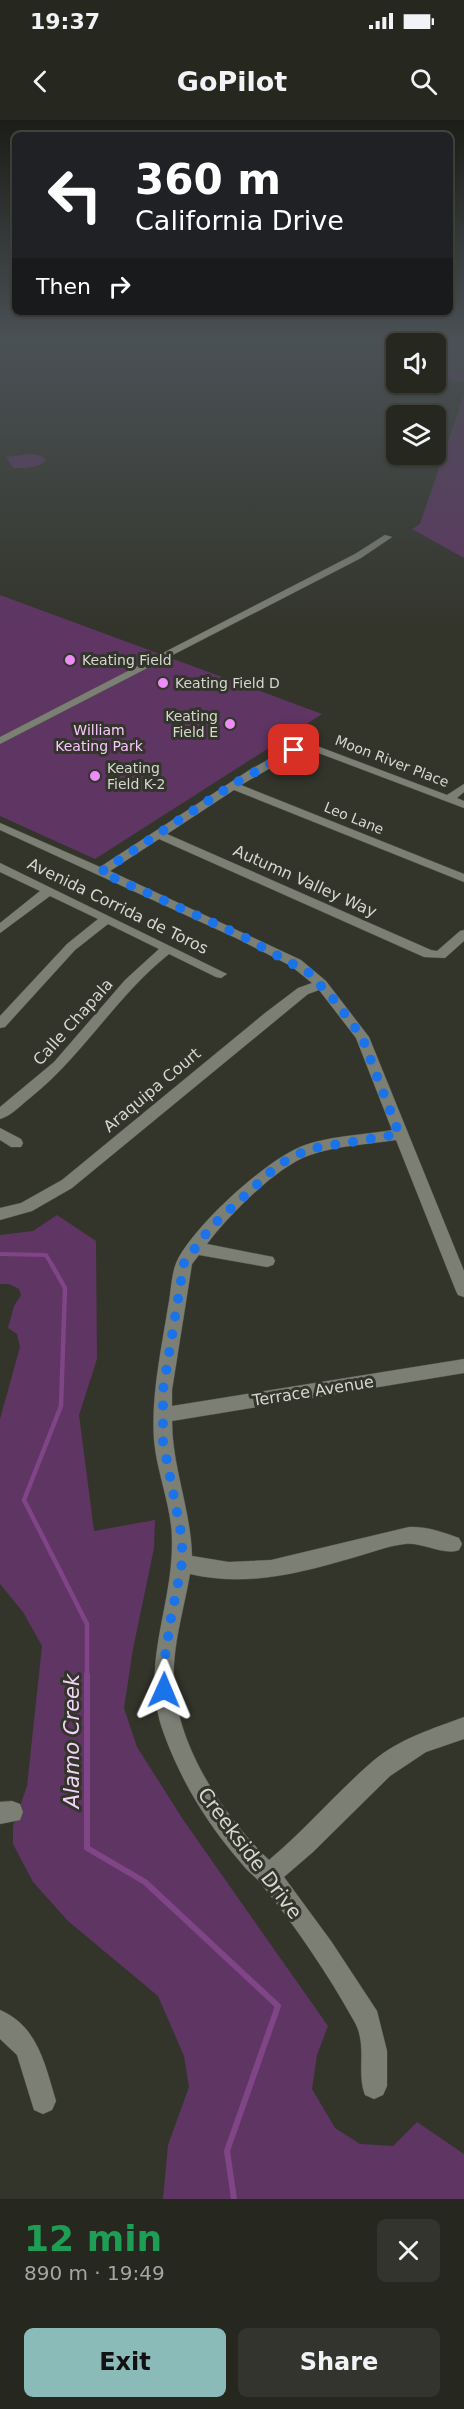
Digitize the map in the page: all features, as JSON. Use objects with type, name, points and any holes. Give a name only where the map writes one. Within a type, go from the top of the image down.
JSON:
[{"type":"street","points":[[0,741],[350,561],[388,537]]},
{"type":"street","name":"Moon River Place","points":[[232,785],[294,750],[309,746],[464,805]]},
{"type":"street","points":[[101,872],[232,785]]},
{"type":"street","name":"Leo Lane","points":[[232,785],[464,878]]},
{"type":"street","points":[[449,799],[464,787]]},
{"type":"street","points":[[0,826],[273,951],[309,973],[321,984],[362,1037],[399,1134],[464,1291]]},
{"type":"street","name":"Autumn Valley Way","points":[[157,834],[429,954],[440,955],[464,934]]},
{"type":"street","name":"Avenida Corrida de Toros","points":[[0,867],[221,974]]},
{"type":"street","points":[[0,929],[48,891]]},
{"type":"street","points":[[0,1024],[71,947],[106,919]]},
{"type":"street","name":"Calle Chapala","points":[[0,1114],[75,1049],[119,995],[167,949]]},
{"type":"street","name":"Araquipa Court","points":[[0,1214],[14,1212],[35,1203],[67,1184],[270,1016],[303,991],[321,984]]},
{"type":"street","points":[[0,1133],[16,1143]]},
{"type":"street","name":"Creekside Drive","points":[[374,2086],[375,2051],[368,2020],[323,1949],[268,1875],[251,1858],[215,1812],[190,1772],[173,1731],[164,1690],[164,1663],[182,1563],[182,1538],[163,1441],[162,1415],[163,1390],[184,1263],[211,1227],[264,1176],[295,1155],[309,1149],[399,1134]]},
{"type":"street","points":[[194,1248],[267,1261]]},
{"type":"street","name":"Terrace Avenue","points":[[162,1415],[464,1366]]},
{"type":"street","points":[[182,1563],[203,1569],[238,1573],[281,1570],[415,1535],[452,1544]]},
{"type":"street","points":[[268,1875],[305,1844],[382,1768],[420,1744],[464,1728]]},
{"type":"street","points":[[0,2022],[27,2048],[43,2101]]},
{"type":"green space","points":[[450,437],[464,437],[464,558],[412,529],[420,524],[440,465],[446,465],[446,448]]},
{"type":"green space","points":[[31,454],[41,456],[46,460],[35,466],[13,468],[6,457]]},
{"type":"green space","name":"William Keating Park","points":[[0,595],[322,714],[95,859],[0,816]]},
{"type":"green space","points":[[57,1215],[96,1241],[97,1359],[79,1415],[94,1531],[155,1520],[154,1548],[133,1649],[124,1708],[137,1747],[184,1821],[328,2026],[317,2055],[312,2089],[335,2128],[360,2144],[393,2146],[417,2122],[464,2154],[464,2199],[163,2199],[168,2145],[189,2087],[184,2056],[158,1996],[68,1921],[33,1882],[13,1844],[13,1826],[27,1786],[42,1646],[23,1612],[0,1584],[0,1419],[20,1347],[17,1334],[8,1328],[14,1306],[21,1295],[19,1289],[9,1284],[0,1284],[0,1235],[33,1231]]},
{"type":"waterway","name":"Alamo Creek","points":[[0,1254],[46,1255],[53,1267]]},
{"type":"waterway","name":"Alamo Creek","points":[[52,1265],[65,1288],[61,1406],[24,1500],[87,1624],[87,1848],[145,1882],[278,2006],[227,2151],[234,2199]]},
{"type":"place","name":"Keating Field","points":[[70,660]]},
{"type":"place","name":"Keating Field D","points":[[163,683]]},
{"type":"place","name":"Keating Field E","points":[[230,724]]},
{"type":"place","name":"Keating Field K-2","points":[[95,776]]},
{"type":"route","points":[[164,1690],[164,1663],[182,1563],[182,1538],[163,1441],[163,1390],[184,1263],[211,1227],[278,1165],[309,1149],[399,1134],[362,1037],[321,984],[309,973],[273,951],[101,872],[232,785],[294,750]]}]
